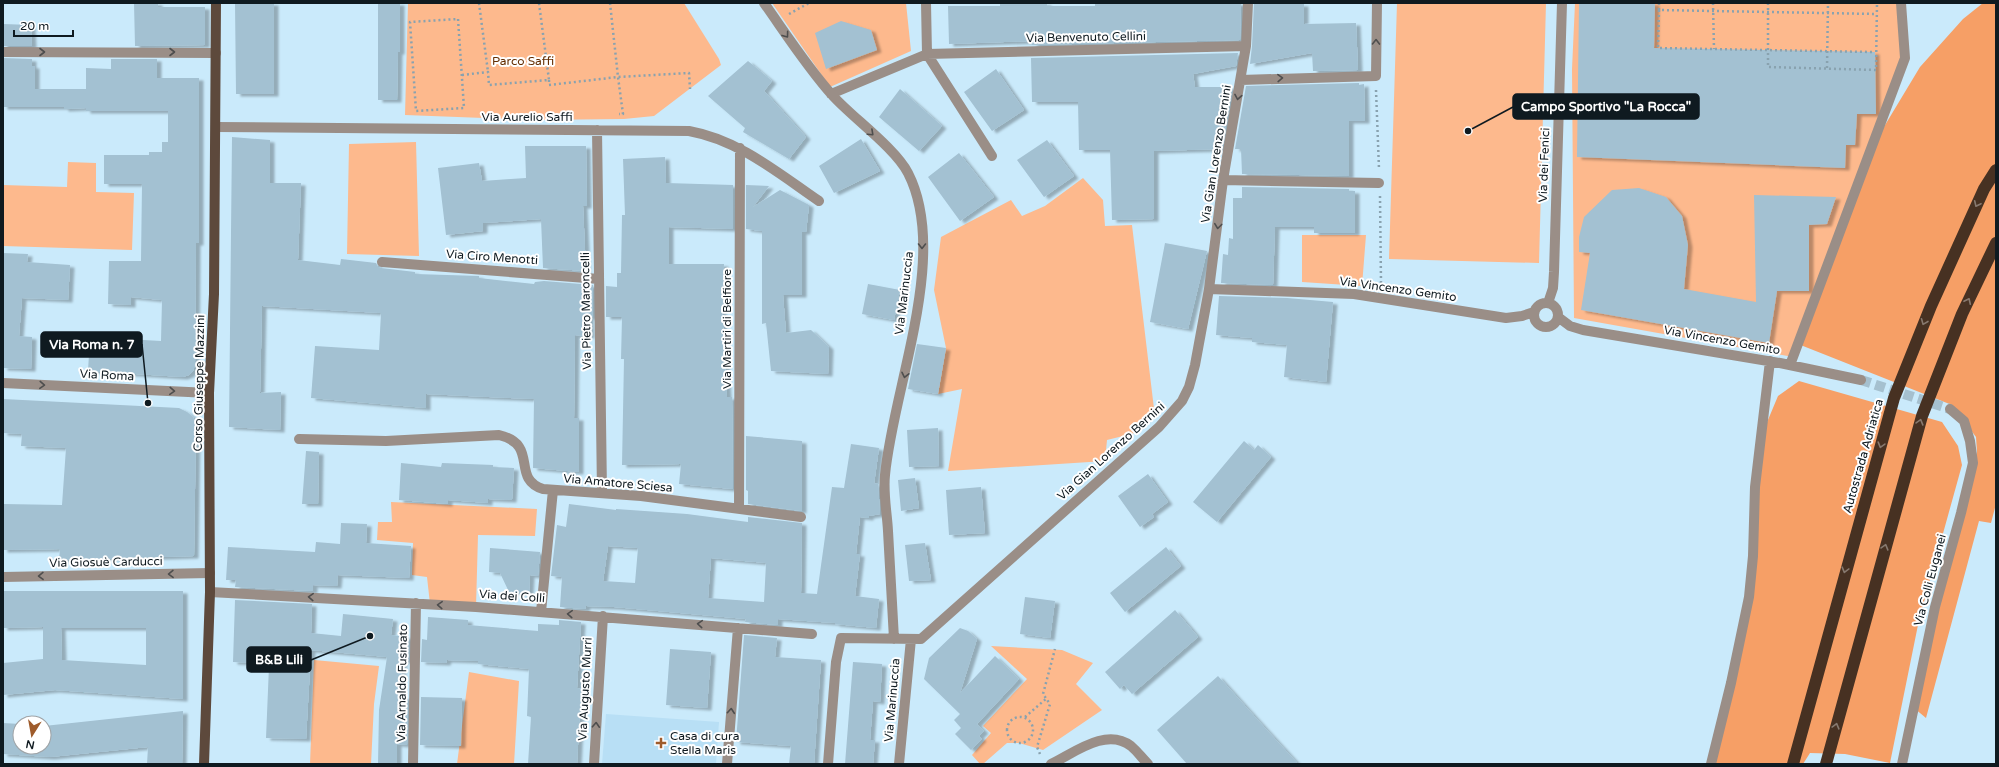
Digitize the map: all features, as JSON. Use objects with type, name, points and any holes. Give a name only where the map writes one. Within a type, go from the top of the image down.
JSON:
[{"type":"highway","name":"Autostrada Adriatica","points":[[1793,764],[1894,398],[1931,306],[1984,189],[1996,170]]},
{"type":"highway","points":[[1826,764],[1922,416],[1962,314],[1996,243]]},
{"type":"main road","name":"Corso Giuseppe Mazzini","points":[[204,764],[210,592],[209,393],[214,294],[216,3]]},
{"type":"street","name":"Via Marinuccia","points":[[764,3],[831,94],[903,166],[914,189],[921,219],[922,252],[916,316],[888,454],[884,488],[894,639]]},
{"type":"street","points":[[926,3],[927,54],[992,156]]},
{"type":"street","name":"Via Gian Lorenzo Bernini","points":[[828,764],[836,662],[841,638],[921,639],[1174,412],[1186,394],[1192,376],[1209,289],[1223,180],[1246,46],[1248,3]]},
{"type":"street","points":[[1241,80],[1376,76],[1377,3]]},
{"type":"street","name":"Via dei Fenici","points":[[1548,303],[1553,288],[1554,272],[1562,3]]},
{"type":"street","points":[[1790,365],[1905,58],[1902,3]]},
{"type":"street","name":"Via Benvenuto Cellini","points":[[831,94],[927,54],[1246,46]]},
{"type":"street","points":[[3,52],[216,53]]},
{"type":"street","name":"Via Aurelio Saffi","points":[[216,127],[689,131],[719,139],[740,148],[819,201]]},
{"type":"street","name":"Via Pietro Maroncelli","points":[[597,130],[602,492]]},
{"type":"street","name":"Via Martiri di Belfiore","points":[[739,509],[740,148]]},
{"type":"street","points":[[1223,180],[1380,183]]},
{"type":"street","name":"Via Ciro Menotti","points":[[382,262],[599,279]]},
{"type":"street","name":"Via Vincenzo Gemito","points":[[1209,289],[1354,294],[1515,318],[1534,312]]},
{"type":"street","points":[[1548,303],[1555,306],[1558,317],[1551,326],[1544,327],[1535,320],[1534,312],[1538,306],[1548,303]]},
{"type":"street","name":"Via Vincenzo Gemito","points":[[1558,317],[1570,326],[1583,330],[1770,361],[1861,380]]},
{"type":"street","points":[[1711,764],[1731,683],[1749,597],[1753,556],[1756,480],[1770,361]]},
{"type":"street","name":"Via Roma","points":[[3,383],[209,393]]},
{"type":"street","name":"Via Colli Euganei","points":[[1902,764],[1935,607],[1961,513],[1972,463],[1970,441],[1964,421],[1950,409]]},
{"type":"street","points":[[299,439],[386,441],[499,435],[513,440],[522,450],[525,472],[532,484],[553,490]]},
{"type":"street","name":"Via Amatore Sciesa","points":[[541,612],[553,490],[602,492],[801,517]]},
{"type":"street","name":"Via Giosuè Carducci","points":[[3,577],[210,573]]},
{"type":"street","name":"Via dei Colli","points":[[210,592],[416,603],[602,616],[812,634]]},
{"type":"street","name":"Via Arnaldo Fusinato","points":[[413,764],[416,603]]},
{"type":"street","name":"Via Augusto Murri","points":[[594,764],[602,616]]},
{"type":"street","points":[[727,764],[738,628]]},
{"type":"street","name":"Via Marinuccia","points":[[899,764],[911,639]]},
{"type":"street","points":[[1047,761],[1096,741],[1108,739],[1121,741],[1130,746],[1148,764]]},
{"type":"path","points":[[479,3],[489,85],[548,80]]},
{"type":"path","points":[[539,3],[549,85],[618,77],[689,73],[690,89]]},
{"type":"path","points":[[610,3],[623,114],[616,114]]},
{"type":"path","points":[[777,21],[809,3]]},
{"type":"path","points":[[1659,3],[1658,48],[1872,52]]},
{"type":"path","points":[[1713,3],[1714,49]]},
{"type":"path","points":[[1768,3],[1768,67],[1876,70],[1877,3]]},
{"type":"path","points":[[1827,68],[1828,3]]},
{"type":"path","points":[[1659,10],[1877,14]]},
{"type":"path","points":[[458,19],[462,75],[464,108],[416,111],[410,22],[458,19]]},
{"type":"path","points":[[462,75],[488,72]]},
{"type":"path","points":[[1047,761],[1037,749],[1050,704],[1043,694],[1055,649]]},
{"type":"path","points":[[1025,717],[1033,727],[1032,735],[1023,743],[1014,742],[1008,735],[1007,726],[1012,719],[1016,717],[1025,717],[1046,698]]},
{"type":"shaded area","points":[[1983,3],[1996,3],[1996,504],[1991,523],[1979,521],[1926,718],[1914,708],[1935,607],[1977,452],[1976,437],[1952,405],[1798,344],[1870,150],[1920,67],[1963,19]]},
{"type":"shaded area","points":[[1799,381],[1942,422],[1958,446],[1962,465],[1919,620],[1890,763],[1845,754],[1810,753],[1803,764],[1711,764],[1752,577],[1760,439],[1778,396]]},
{"type":"shaded area","name":"Casa di cura Stella Maris","points":[[606,714],[719,722],[716,764],[602,764]]},
{"type":"green space","name":"Parco Saffi","points":[[408,3],[684,3],[719,59],[721,65],[654,116],[624,119],[535,120],[405,115]]},
{"type":"green space","points":[[772,3],[906,3],[911,51],[830,87]]},
{"type":"green space","points":[[1397,3],[1546,3],[1539,263],[1389,259]]},
{"type":"green space","points":[[1575,3],[1901,3],[1905,58],[1793,357],[1574,318],[1572,69]]},
{"type":"green space","points":[[416,142],[419,256],[347,254],[349,144]]},
{"type":"green space","points":[[68,162],[96,163],[96,192],[134,193],[132,250],[3,246],[3,185],[67,187]]},
{"type":"green space","points":[[1083,178],[1103,200],[1105,226],[1132,225],[1155,417],[1135,433],[1107,440],[1105,461],[948,471],[962,389],[938,394],[946,348],[934,290],[941,237],[1011,200],[1022,216],[1045,206]]},
{"type":"green space","points":[[1302,235],[1366,235],[1362,286],[1302,282]]},
{"type":"green space","points":[[391,502],[537,509],[535,536],[478,535],[476,607],[430,604],[427,577],[412,575],[413,543],[377,540],[378,522],[392,522]]},
{"type":"green space","points":[[991,646],[1062,650],[1093,663],[1076,684],[1102,710],[1043,750],[1019,743],[1007,743],[983,764],[980,764],[972,755],[991,733],[983,726],[1027,679]]},
{"type":"green space","points":[[314,660],[379,666],[374,704],[371,764],[310,764]]},
{"type":"green space","points":[[469,672],[519,681],[514,764],[457,764]]},
{"type":"building","points":[[134,3],[158,3],[158,7],[205,7],[205,45],[135,46]]},
{"type":"building","points":[[235,3],[274,3],[274,94],[236,94]]},
{"type":"building","points":[[378,3],[400,3],[400,52],[398,52],[397,100],[378,100]]},
{"type":"building","points":[[1000,3],[1047,3],[1047,6],[1095,6],[1095,3],[1241,3],[1240,40],[1031,45],[1035,41],[949,44],[948,6],[1000,6]]},
{"type":"building","points":[[1254,3],[1304,4],[1304,24],[1356,23],[1358,70],[1313,71],[1312,53],[1250,64]]},
{"type":"building","points":[[1579,3],[1655,3],[1654,48],[1875,52],[1876,114],[1857,114],[1855,145],[1846,145],[1845,168],[1577,157]]},
{"type":"building","points":[[841,21],[871,30],[877,50],[826,69],[815,33]]},
{"type":"building","points":[[3,24],[31,25],[32,46],[3,46]]},
{"type":"building","points":[[1238,53],[1236,66],[1193,74],[1195,87],[1232,87],[1222,149],[1154,151],[1154,219],[1112,220],[1110,150],[1079,150],[1078,102],[1032,102],[1031,58]]},
{"type":"building","points":[[3,58],[32,59],[32,66],[35,66],[35,89],[86,89],[86,68],[111,69],[111,59],[157,59],[157,78],[199,78],[199,243],[196,243],[195,364],[193,371],[189,375],[183,377],[88,371],[90,337],[161,341],[162,300],[131,297],[131,305],[108,304],[109,261],[141,261],[142,184],[104,184],[104,155],[149,155],[149,152],[162,152],[162,142],[168,142],[168,111],[86,111],[86,108],[64,109],[64,107],[3,107]]},
{"type":"building","points":[[748,61],[772,81],[764,91],[806,137],[789,159],[743,132],[745,128],[708,96]]},
{"type":"building","points":[[996,69],[1024,110],[992,131],[964,92]]},
{"type":"building","points":[[1359,83],[1359,85],[1364,84],[1365,121],[1349,121],[1349,176],[1242,174],[1241,149],[1235,149],[1246,86]]},
{"type":"building","points":[[900,89],[942,126],[919,151],[879,117]]},
{"type":"building","points":[[232,137],[270,140],[270,183],[301,183],[298,260],[340,265],[341,259],[376,263],[378,267],[381,268],[415,272],[415,274],[479,276],[479,278],[534,284],[535,282],[544,281],[593,285],[593,317],[589,317],[590,336],[575,335],[574,418],[579,418],[579,472],[533,468],[534,399],[426,394],[426,408],[311,398],[315,346],[379,350],[381,313],[262,306],[260,393],[281,392],[280,430],[229,427]]},
{"type":"building","points":[[861,139],[880,171],[834,193],[819,166]]},
{"type":"building","points":[[1047,140],[1074,176],[1044,197],[1017,160]]},
{"type":"building","points":[[525,146],[586,146],[587,206],[583,206],[586,271],[543,268],[541,219],[483,223],[483,231],[446,235],[438,168],[479,163],[482,181],[526,178]]},
{"type":"building","points":[[959,153],[994,197],[960,221],[928,177]]},
{"type":"building","points":[[665,157],[666,183],[733,185],[733,229],[669,227],[669,264],[724,264],[722,307],[727,397],[732,397],[733,489],[679,484],[681,464],[622,465],[624,359],[621,359],[622,317],[606,317],[606,286],[617,287],[617,273],[621,273],[622,215],[625,215],[623,159]]},
{"type":"building","points":[[746,185],[769,186],[753,207],[780,190],[809,205],[806,232],[802,232],[802,295],[783,295],[786,333],[811,330],[829,347],[828,374],[771,371],[766,323],[762,324],[762,231],[746,229]]},
{"type":"building","points":[[1242,187],[1349,189],[1349,191],[1355,191],[1355,233],[1314,233],[1314,227],[1275,227],[1273,285],[1221,283],[1223,254],[1228,255],[1229,238],[1233,239],[1233,198],[1242,198]]},
{"type":"building","points":[[1639,188],[1666,197],[1682,216],[1688,245],[1684,289],[1756,302],[1754,195],[1836,197],[1827,224],[1809,225],[1809,291],[1777,291],[1769,343],[1581,310],[1590,253],[1579,252],[1579,237],[1584,217],[1612,190]]},
{"type":"building","points":[[1165,243],[1207,251],[1188,329],[1150,322]]},
{"type":"building","points":[[3,253],[28,254],[27,262],[70,265],[68,300],[22,298],[19,336],[32,337],[31,369],[3,368]]},
{"type":"building","points":[[868,284],[900,290],[894,320],[862,314]]},
{"type":"building","points":[[1219,296],[1287,298],[1333,302],[1326,382],[1284,377],[1287,345],[1252,342],[1252,338],[1216,335]]},
{"type":"building","points":[[917,344],[946,348],[938,394],[908,389]]},
{"type":"building","points":[[3,399],[179,408],[187,412],[193,417],[196,425],[194,556],[59,560],[60,549],[3,550],[3,504],[62,505],[66,448],[21,446],[22,434],[3,433]]},
{"type":"building","points":[[938,428],[939,466],[909,467],[907,430]]},
{"type":"building","points":[[746,436],[802,441],[802,511],[748,504],[748,491],[746,490]]},
{"type":"building","points":[[1244,441],[1254,450],[1258,445],[1271,457],[1217,522],[1193,502]]},
{"type":"building","points":[[851,444],[879,448],[874,484],[878,483],[880,514],[869,516],[869,518],[860,517],[856,554],[860,554],[855,596],[879,599],[876,628],[835,623],[778,619],[778,625],[745,622],[746,619],[614,607],[586,606],[585,609],[560,607],[562,577],[551,576],[557,525],[566,527],[569,504],[616,510],[687,514],[748,522],[748,517],[802,523],[801,593],[817,594],[832,487],[844,488]],"holes":[[[608,546],[638,548],[635,583],[603,581]],[[711,558],[766,563],[764,602],[708,598]]]},
{"type":"building","points":[[306,451],[319,452],[318,504],[302,504]]},
{"type":"building","points":[[401,463],[441,467],[442,463],[493,465],[493,467],[514,468],[512,500],[488,499],[488,503],[448,500],[448,504],[399,500]]},
{"type":"building","points":[[1148,474],[1168,502],[1152,514],[1154,517],[1140,527],[1118,496]]},
{"type":"building","points":[[915,478],[919,508],[901,511],[898,480]]},
{"type":"building","points":[[981,487],[985,533],[949,535],[946,490]]},
{"type":"building","points":[[341,523],[367,524],[366,543],[411,546],[409,578],[338,575],[337,586],[313,585],[313,591],[235,587],[236,580],[226,580],[228,547],[315,552],[316,542],[340,544]]},
{"type":"building","points":[[925,543],[931,580],[909,581],[905,545]]},
{"type":"building","points":[[1166,547],[1181,566],[1125,612],[1110,593]]},
{"type":"building","points":[[490,548],[540,552],[538,576],[530,575],[529,594],[509,592],[500,573],[489,572]]},
{"type":"building","points":[[3,591],[183,591],[183,699],[55,690],[3,695],[3,663],[43,659],[43,627],[3,628]],"holes":[[[61,628],[146,628],[146,665],[62,660]]]},
{"type":"building","points":[[1025,597],[1055,601],[1050,638],[1020,634]]},
{"type":"building","points":[[235,600],[312,604],[311,633],[341,636],[343,614],[393,619],[391,635],[409,637],[408,661],[403,661],[398,697],[408,697],[407,745],[397,744],[397,764],[378,764],[379,710],[387,657],[311,650],[306,739],[266,738],[269,666],[253,666],[253,663],[233,662]]},
{"type":"building","points":[[1175,610],[1198,637],[1132,694],[1124,685],[1120,689],[1105,672]]},
{"type":"building","points":[[428,617],[468,620],[468,625],[538,631],[538,624],[559,625],[559,620],[581,622],[577,688],[581,689],[577,764],[528,764],[531,717],[527,716],[529,669],[478,664],[478,661],[447,660],[446,663],[421,662],[422,639],[427,640]]},
{"type":"building","points":[[960,628],[968,631],[977,639],[960,693],[995,656],[1019,679],[977,724],[984,731],[979,736],[982,739],[971,750],[955,734],[961,728],[954,720],[960,714],[924,679],[929,658]]},
{"type":"building","points":[[744,635],[777,638],[775,657],[821,660],[814,764],[789,764],[791,746],[736,742]]},
{"type":"building","points":[[670,649],[711,652],[707,708],[666,705]]},
{"type":"building","points":[[853,662],[882,664],[880,702],[873,701],[870,740],[875,740],[873,764],[845,764]]},
{"type":"building","points":[[1218,676],[1298,764],[1187,764],[1157,730]]},
{"type":"building","points":[[421,697],[462,698],[461,746],[420,745]]},
{"type":"building","points":[[183,711],[182,764],[147,764],[148,747],[50,757],[19,755],[52,755],[52,725]]},
{"type":"building","points":[[3,723],[12,724],[12,755],[3,754]]},
{"type":"tunnel","points":[[1861,380],[1950,409]]},
{"type":"place","name":"Campo Sportivo \"La Rocca\"","points":[[1468,131]]},
{"type":"place","name":"Via Roma n. 7","points":[[148,403]]},
{"type":"place","name":"B&B Lili","points":[[370,636]]},
{"type":"place","name":"Casa di cura Stella Maris","points":[[661,743]]}]
